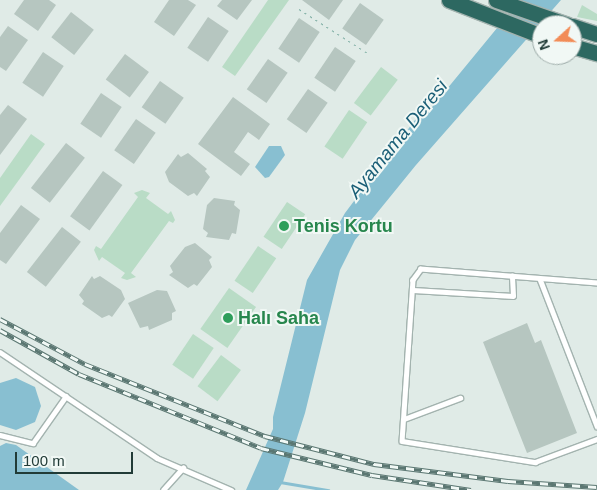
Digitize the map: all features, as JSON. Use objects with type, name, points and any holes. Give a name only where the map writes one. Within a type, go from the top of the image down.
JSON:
[{"type":"highway","points":[[449,0],[491,19],[532,33]]},
{"type":"highway","points":[[499,1],[539,15]]},
{"type":"highway","points":[[582,29],[597,34]]},
{"type":"highway","points":[[582,49],[597,53]]},
{"type":"lane","points":[[597,283],[421,269],[413,280],[402,441],[534,462],[597,438]]},
{"type":"lane","points":[[413,290],[513,296],[512,276]]},
{"type":"lane","points":[[540,279],[597,426]]},
{"type":"lane","points":[[0,352],[157,458],[230,490]]},
{"type":"lane","points":[[0,435],[33,443],[66,396]]},
{"type":"lane","points":[[404,419],[460,398]]},
{"type":"lane","points":[[163,490],[183,468]]},
{"type":"path","points":[[299,9],[369,54]]},
{"type":"green space","points":[[268,0],[289,0],[235,76],[222,67]]},
{"type":"green space","points":[[582,5],[597,14],[597,21],[582,18],[582,15],[578,15]]},
{"type":"green space","points":[[381,67],[398,80],[371,116],[354,103]]},
{"type":"green space","points":[[349,110],[367,122],[343,159],[324,146]]},
{"type":"green space","points":[[31,134],[45,144],[0,206],[0,178]]},
{"type":"green space","points":[[142,190],[150,193],[146,198],[168,214],[171,211],[175,220],[173,223],[169,221],[131,273],[136,277],[127,280],[121,278],[125,273],[102,257],[99,261],[94,250],[96,246],[101,249],[138,197],[134,193]]},
{"type":"green space","name":"Tenis Kortu","points":[[287,202],[305,214],[282,249],[264,237]]},
{"type":"green space","name":"Tenis Kortu","points":[[258,246],[276,258],[253,293],[235,281]]},
{"type":"green space","name":"Halı Saha","points":[[229,288],[256,307],[227,348],[200,329]]},
{"type":"green space","points":[[193,334],[214,348],[193,379],[172,365]]},
{"type":"green space","points":[[221,355],[241,370],[217,401],[198,386]]},
{"type":"water","points":[[520,0],[561,0],[548,15],[532,15],[532,33],[416,165],[355,240],[340,270],[305,413],[283,482],[278,490],[246,490],[273,429],[273,417],[307,280],[345,213],[415,120],[428,112]]},
{"type":"water","points":[[269,146],[281,146],[285,155],[269,177],[265,178],[255,167]]},
{"type":"water","points":[[16,378],[35,387],[41,406],[35,422],[16,430],[0,425],[0,383]]},
{"type":"water","points":[[6,443],[16,445],[79,490],[0,490],[0,446]]},
{"type":"building","points":[[24,0],[49,0],[56,5],[38,31],[14,14]]},
{"type":"building","points":[[169,0],[188,0],[196,5],[174,36],[154,22]]},
{"type":"building","points":[[222,0],[252,0],[237,20],[217,6]]},
{"type":"building","points":[[302,0],[343,0],[329,20]]},
{"type":"building","points":[[360,3],[384,20],[366,45],[342,28]]},
{"type":"building","points":[[71,12],[94,30],[74,55],[51,37]]},
{"type":"building","points":[[208,17],[229,31],[208,62],[187,48]]},
{"type":"building","points":[[299,18],[320,32],[299,63],[278,49]]},
{"type":"building","points":[[8,26],[28,40],[6,71],[0,67],[0,37]]},
{"type":"building","points":[[335,47],[356,61],[335,92],[314,78]]},
{"type":"building","points":[[43,52],[64,66],[43,97],[22,83]]},
{"type":"building","points":[[125,54],[149,72],[130,98],[106,80]]},
{"type":"building","points":[[268,59],[288,73],[266,103],[247,89]]},
{"type":"building","points":[[160,81],[184,98],[165,124],[142,107]]},
{"type":"building","points":[[308,89],[328,103],[306,133],[287,119]]},
{"type":"building","points":[[101,93],[122,107],[101,138],[80,124]]},
{"type":"building","points":[[233,97],[270,124],[259,140],[248,132],[234,152],[250,164],[241,176],[198,144]]},
{"type":"building","points":[[8,105],[27,119],[0,155],[0,115]]},
{"type":"building","points":[[136,119],[156,133],[134,164],[114,150]]},
{"type":"building","points":[[66,143],[85,158],[50,203],[31,188]]},
{"type":"building","points":[[188,153],[207,169],[205,171],[210,177],[197,196],[194,193],[188,196],[169,182],[165,172],[178,154],[181,157]]},
{"type":"building","points":[[103,171],[122,185],[90,230],[70,216]]},
{"type":"building","points":[[214,198],[235,201],[234,205],[240,210],[236,234],[232,233],[229,240],[206,237],[208,233],[203,229],[207,205]]},
{"type":"building","points":[[21,205],[40,219],[6,264],[0,260],[0,233]]},
{"type":"building","points":[[62,227],[81,242],[46,287],[27,272]]},
{"type":"building","points":[[195,243],[212,257],[209,260],[212,267],[197,286],[194,284],[188,288],[169,275],[173,272],[170,266],[185,247]]},
{"type":"building","points":[[92,276],[94,279],[100,276],[121,290],[125,299],[112,317],[109,315],[102,318],[82,304],[84,301],[79,295]]},
{"type":"building","points":[[157,290],[167,291],[176,311],[172,313],[172,320],[149,330],[148,326],[140,328],[128,303]]},
{"type":"building","points":[[527,323],[535,343],[541,340],[577,433],[527,453],[483,342]]},
{"type":"waterway","points":[[280,482],[328,490]]},
{"type":"railway","points":[[0,319],[85,364],[265,436],[374,464],[508,481],[597,487]]},
{"type":"railway","points":[[0,330],[79,374],[261,448],[372,475],[471,490]]},
{"type":"place","name":"Tenis Kortu","points":[[284,226]]},
{"type":"place","name":"Halı Saha","points":[[228,318]]},
{"type":"water label","name":"Ayamama Deresi","points":[[398,139]]}]
